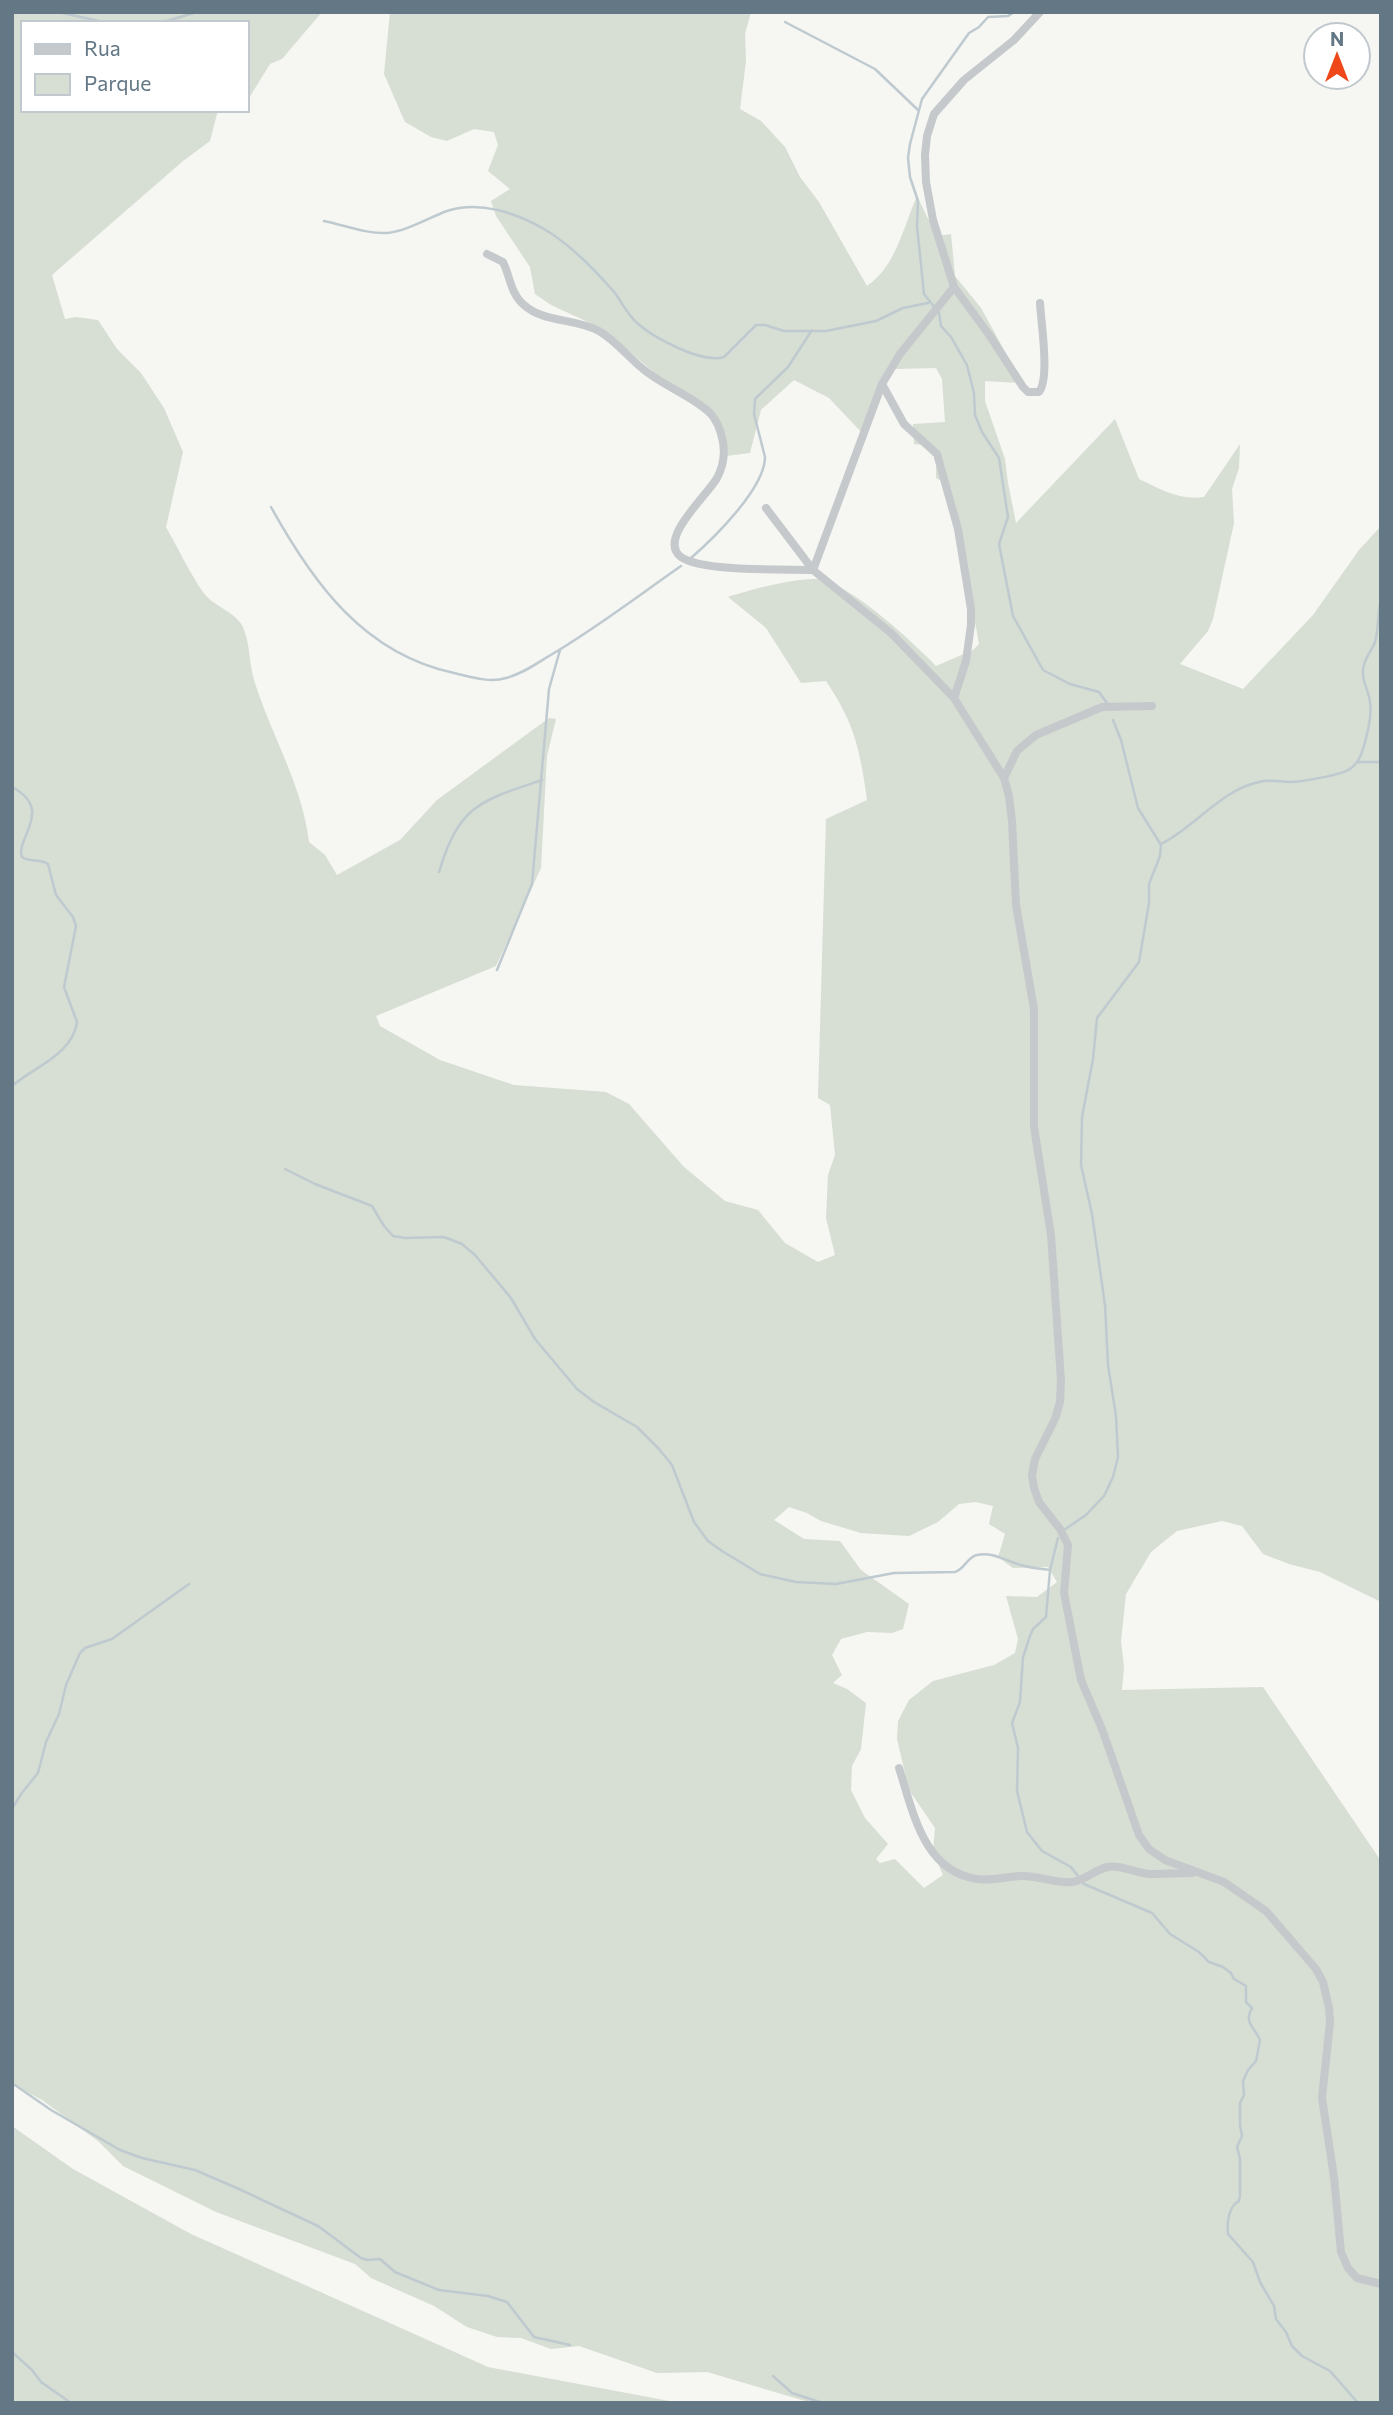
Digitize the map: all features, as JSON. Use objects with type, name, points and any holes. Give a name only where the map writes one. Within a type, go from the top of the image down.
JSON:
[{"type":"street","points":[[1040,12],[1014,40],[964,80],[934,114],[927,136],[926,182],[933,220],[954,288],[1023,387],[1033,393],[1042,388],[1044,375],[1040,303]]},
{"type":"street","points":[[486,254],[503,262],[513,290],[523,304],[549,317],[589,326],[601,332],[643,370],[710,414],[722,434],[723,464],[708,491],[678,527],[674,541],[675,550],[681,556],[693,563],[711,566],[813,570]]},
{"type":"street","points":[[813,570],[882,384],[900,354],[954,288]]},
{"type":"street","points":[[882,384],[904,424],[937,454],[958,529],[971,609],[971,625],[967,661],[954,698]]},
{"type":"street","points":[[766,508],[813,570],[891,634],[954,698],[1004,778],[1012,821],[1016,905],[1034,1009],[1034,1127],[1051,1235],[1061,1380],[1060,1402],[1055,1419],[1035,1460],[1032,1475],[1039,1502],[1060,1529],[1068,1545],[1064,1593],[1081,1680],[1102,1729],[1139,1835],[1149,1849],[1165,1860],[1224,1882],[1266,1911],[1307,1956],[1323,1982],[1330,2022],[1323,2110],[1334,2177],[1341,2252],[1348,2268],[1357,2278],[1381,2284]]},
{"type":"street","points":[[1004,778],[1017,751],[1036,735],[1102,707],[1152,706]]},
{"type":"street","points":[[899,1768],[930,1850],[943,1866],[961,1875],[978,1879],[1033,1876],[1076,1882],[1112,1866],[1147,1874],[1198,1872]]},
{"type":"green space","points":[[12,12],[322,12],[282,59],[270,64],[248,99],[248,21],[21,21],[21,112],[217,112],[210,141],[183,161],[52,275],[65,319],[76,317],[98,320],[117,349],[141,373],[164,408],[183,452],[166,527],[203,592],[235,617],[243,627],[254,680],[300,800],[309,842],[325,855],[337,875],[400,840],[437,800],[549,718],[556,719],[547,756],[541,868],[496,966],[376,1016],[380,1026],[440,1060],[514,1085],[606,1092],[629,1104],[684,1167],[725,1201],[758,1210],[785,1243],[818,1262],[835,1255],[826,1218],[828,1175],[835,1155],[830,1105],[818,1098],[826,819],[867,800],[855,738],[844,711],[826,681],[801,683],[766,628],[728,597],[790,581],[824,580],[867,605],[936,666],[973,650],[979,644],[958,526],[947,484],[936,478],[940,459],[930,446],[914,444],[913,424],[945,422],[942,379],[936,368],[894,369],[882,384],[865,436],[829,398],[794,380],[761,410],[750,453],[726,456],[714,412],[663,380],[603,329],[551,305],[535,294],[530,267],[496,216],[491,201],[510,189],[488,171],[498,145],[494,132],[474,129],[447,141],[431,137],[405,122],[384,74],[390,12],[751,12],[745,34],[746,61],[740,109],[761,121],[785,147],[800,177],[819,202],[867,286],[877,278],[892,257],[917,196],[938,236],[951,234],[955,276],[981,308],[1019,377],[1019,383],[985,381],[985,401],[1005,459],[1016,523],[1115,419],[1139,479],[1178,496],[1204,497],[1240,444],[1239,468],[1232,489],[1234,523],[1213,619],[1208,631],[1180,664],[1243,689],[1313,615],[1359,550],[1381,526],[1381,1602],[1320,1572],[1263,1554],[1242,1526],[1222,1521],[1177,1531],[1151,1552],[1126,1594],[1121,1641],[1124,1667],[1122,1690],[1263,1687],[1381,1861],[1381,2403],[812,2403],[707,2372],[657,2373],[579,2346],[551,2349],[521,2338],[497,2337],[467,2327],[434,2306],[371,2278],[355,2264],[216,2212],[123,2166],[98,2141],[42,2100],[12,2084]],"holes":[[[976,1502],[993,1506],[989,1524],[1005,1534],[998,1557],[1013,1568],[1048,1567],[1057,1582],[1037,1597],[1006,1596],[1018,1639],[1015,1653],[994,1665],[933,1681],[909,1700],[898,1721],[897,1739],[909,1790],[935,1828],[933,1852],[943,1875],[924,1888],[895,1859],[880,1863],[876,1859],[888,1844],[865,1818],[851,1790],[852,1766],[861,1749],[866,1703],[847,1689],[833,1683],[842,1675],[832,1655],[841,1639],[867,1632],[892,1633],[903,1629],[909,1604],[861,1570],[840,1541],[804,1539],[774,1520],[789,1507],[821,1521],[861,1533],[909,1536],[938,1522],[959,1504]]]},
{"type":"green space","points":[[12,2126],[73,2169],[191,2234],[488,2367],[680,2403],[12,2403]]},
{"type":"waterway","points":[[58,12],[99,21]]},
{"type":"waterway","points":[[167,21],[197,12]]},
{"type":"waterway","points":[[1014,12],[1008,16],[988,17],[969,33],[922,99],[908,158],[910,177],[918,201],[917,226],[924,294],[939,313],[941,326],[951,337],[967,365],[974,393],[975,415],[982,432],[999,458],[1008,517],[999,544],[1013,616],[1043,670],[1070,684],[1099,692],[1107,703]]},
{"type":"waterway","points":[[785,22],[875,69],[918,110]]},
{"type":"waterway","points":[[324,221],[363,231],[387,233],[459,208],[484,208],[509,213],[544,229],[573,250],[607,284],[631,316],[645,329],[666,342],[704,357],[724,357],[756,325],[784,331],[826,331],[876,321],[903,308],[928,303]]},
{"type":"waterway","points":[[691,558],[737,512],[757,483],[765,457],[754,414],[755,399],[788,367],[812,330]]},
{"type":"waterway","points":[[271,507],[324,588],[368,632],[393,650],[422,664],[480,679],[500,679],[529,668],[600,624],[681,566]]},
{"type":"waterway","points":[[1161,844],[1245,786],[1263,781],[1291,782],[1320,778],[1351,769],[1362,752],[1369,726],[1370,702],[1363,667],[1375,642],[1381,600]]},
{"type":"waterway","points":[[497,970],[532,884],[549,689],[560,650]]},
{"type":"waterway","points":[[1064,1530],[1086,1515],[1104,1496],[1118,1457],[1116,1416],[1108,1365],[1105,1305],[1092,1214],[1081,1165],[1082,1117],[1093,1059],[1097,1018],[1139,962],[1149,903],[1149,884],[1160,856],[1161,845],[1138,808],[1121,740],[1113,720]]},
{"type":"waterway","points":[[1357,762],[1381,762]]},
{"type":"waterway","points":[[439,872],[455,832],[475,809],[503,794],[542,780]]},
{"type":"waterway","points":[[12,787],[31,805],[31,824],[21,849],[22,857],[48,864],[56,895],[73,917],[76,926],[64,987],[77,1022],[74,1033],[60,1051],[12,1086]]},
{"type":"waterway","points":[[285,1169],[372,1206],[393,1236],[444,1237],[462,1244],[475,1255],[511,1298],[535,1339],[577,1389],[637,1427],[659,1449],[672,1465],[694,1522],[708,1541],[760,1574],[796,1582],[836,1584],[894,1573],[955,1572],[974,1556],[983,1554],[1050,1570]]},
{"type":"waterway","points":[[1058,1538],[1050,1570],[1046,1617],[1033,1629],[1023,1657],[1020,1702],[1012,1723],[1018,1748],[1017,1791],[1027,1832],[1042,1851],[1071,1867],[1084,1884],[1152,1913],[1170,1934],[1199,1952],[1209,1962],[1223,1967],[1234,1979],[1246,1986],[1246,2002],[1252,2008],[1249,2021],[1260,2040],[1256,2061],[1243,2081],[1244,2095],[1240,2103],[1242,2136],[1237,2147],[1240,2159],[1240,2196],[1239,2202],[1234,2205],[1229,2215],[1228,2234],[1253,2262],[1260,2282],[1274,2306],[1276,2319],[1292,2346],[1302,2356],[1330,2371],[1358,2403]]},
{"type":"waterway","points":[[12,1809],[38,1773],[46,1742],[59,1714],[66,1685],[80,1653],[85,1648],[112,1639],[189,1584]]},
{"type":"waterway","points":[[12,2083],[51,2110],[120,2150],[195,2170],[239,2189],[318,2226],[361,2258],[380,2259],[395,2272],[439,2290],[488,2296],[507,2302],[534,2337],[570,2345]]},
{"type":"waterway","points":[[12,2352],[41,2382],[71,2403]]},
{"type":"waterway","points":[[773,2376],[792,2393],[823,2403]]}]
